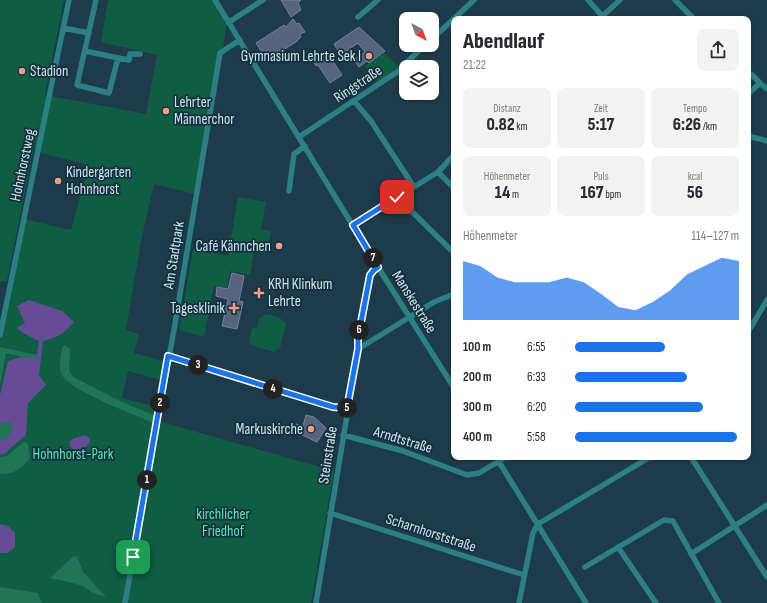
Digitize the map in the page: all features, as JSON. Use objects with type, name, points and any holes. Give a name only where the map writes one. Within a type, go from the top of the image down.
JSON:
[{"type":"street","name":"Hohnhorstweg","points":[[0,335],[66,29],[69,0]]},
{"type":"street","points":[[96,0],[77,86],[109,94],[118,58]]},
{"type":"street","name":"Manskestraße","points":[[215,0],[451,383]]},
{"type":"street","points":[[229,22],[263,0]]},
{"type":"street","points":[[358,17],[378,0]]},
{"type":"street","points":[[457,16],[474,0]]},
{"type":"street","points":[[588,0],[600,16]]},
{"type":"street","points":[[604,16],[620,0]]},
{"type":"street","points":[[675,0],[691,16]]},
{"type":"street","points":[[439,32],[451,21]]},
{"type":"street","points":[[66,29],[89,32]]},
{"type":"street","name":"Am Stadtpark","points":[[125,603],[220,53],[240,40]]},
{"type":"street","points":[[85,51],[129,60],[130,54],[140,54]]},
{"type":"street","name":"Ringstraße","points":[[299,137],[400,70],[418,52]]},
{"type":"street","points":[[751,74],[767,89]]},
{"type":"street","points":[[751,91],[760,83]]},
{"type":"street","points":[[354,101],[371,121],[414,187]]},
{"type":"street","points":[[751,137],[767,141]]},
{"type":"street","points":[[289,191],[294,154],[305,146]]},
{"type":"street","points":[[353,225],[438,172],[451,158]]},
{"type":"street","points":[[438,172],[451,185]]},
{"type":"street","points":[[397,197],[451,250]]},
{"type":"street","name":"Steinstraße","points":[[316,603],[347,408],[358,349],[358,338],[370,275],[378,267]]},
{"type":"street","points":[[358,349],[434,302],[451,295]]},
{"type":"street","points":[[751,327],[767,300]]},
{"type":"street","points":[[168,356],[333,407],[347,408]]},
{"type":"street","name":"Arndtstraße","points":[[343,435],[403,451],[468,474],[479,474],[497,460]]},
{"type":"street","points":[[499,460],[586,603]]},
{"type":"street","points":[[519,603],[533,533],[538,524],[645,460]]},
{"type":"street","points":[[693,460],[767,577]]},
{"type":"street","points":[[691,554],[767,505]]},
{"type":"street","name":"Scharnhorststraße","points":[[330,513],[524,575]]},
{"type":"street","points":[[585,566],[664,520],[673,521],[719,603]]},
{"type":"street","points":[[618,547],[656,603]]},
{"type":"green space","name":"Hohnhorst-Park","points":[[0,0],[64,0],[45,95],[146,114],[157,55],[101,42],[108,0],[213,0],[227,22],[199,195],[154,184],[141,241],[126,330],[139,334],[134,353],[163,361],[160,380],[128,371],[122,398],[156,407],[123,603],[0,603],[0,326],[24,219],[71,230],[89,165],[34,151],[43,101],[7,281],[0,282]]},
{"type":"green space","points":[[384,53],[399,67],[377,82],[365,66]]},
{"type":"green space","points":[[238,197],[266,202],[261,229],[271,231],[267,254],[254,252],[250,275],[230,271],[227,288],[214,286],[204,337],[179,330],[193,249],[228,256]]},
{"type":"green space","points":[[266,314],[278,317],[285,322],[286,325],[280,348],[274,352],[251,345],[249,342],[252,328],[257,327],[259,319]]},
{"type":"green space","points":[[64,345],[70,349],[69,370],[73,377],[122,402],[156,416],[154,423],[119,409],[90,395],[68,381],[62,375],[60,369],[62,348]]},
{"type":"green space","points":[[0,347],[37,355],[36,360],[6,353],[0,384]]},
{"type":"green space","name":"kirchlicher Friedhof","points":[[158,421],[334,471],[311,603],[127,603]]},
{"type":"green space","points":[[9,422],[13,428],[9,437],[3,440],[0,438],[0,424]]},
{"type":"green space","points":[[24,442],[28,444],[30,458],[14,472],[0,474],[0,457],[7,456]]},
{"type":"green space","points":[[77,556],[83,572],[106,597],[93,593],[83,586],[50,578],[73,557]]},
{"type":"green space","points":[[0,587],[38,593],[42,603],[0,603]]},
{"type":"shaded area","points":[[29,300],[62,311],[74,322],[60,334],[43,341],[39,376],[46,385],[28,403],[26,435],[4,454],[0,455],[0,438],[3,440],[9,436],[13,428],[9,422],[0,424],[0,395],[8,361],[21,357],[36,359],[39,341],[23,333],[17,328],[25,323],[17,306]]},
{"type":"shaded area","points":[[85,435],[90,439],[90,442],[86,447],[75,451],[70,446],[69,442],[75,438]]},
{"type":"shaded area","points":[[0,524],[8,526],[15,533],[15,547],[7,553],[0,553]]},
{"type":"building","points":[[281,0],[301,0],[298,3],[301,10],[291,17]]},
{"type":"building","points":[[293,19],[297,24],[299,23],[305,32],[300,34],[301,37],[296,42],[267,60],[256,43],[284,25],[286,27]]},
{"type":"building","name":"Gymnasium Lehrte Sek I","points":[[359,27],[385,51],[369,63],[367,61],[359,67],[354,60],[365,52],[358,43],[341,55],[334,44]]},
{"type":"building","points":[[326,51],[342,75],[330,83],[318,65],[316,66],[314,63],[316,61],[314,59]]},
{"type":"building","points":[[232,273],[244,276],[239,301],[243,302],[237,329],[222,326],[228,299],[216,296],[217,287],[228,289]]},
{"type":"building","name":"Markuskirche","points":[[306,415],[314,417],[326,428],[317,442],[300,434],[300,432],[295,429],[296,424],[303,426]]},
{"type":"place","name":"Gymnasium Lehrte Sek I","points":[[369,56]]},
{"type":"place","name":"Stadion","points":[[22,71]]},
{"type":"place","name":"Lehrter Männerchor","points":[[166,111]]},
{"type":"place","name":"Kindergarten Hohnhorst","points":[[58,181]]},
{"type":"place","name":"Café Kännchen","points":[[279,246]]},
{"type":"place","name":"KRH Klinkum Lehrte","points":[[259,293]]},
{"type":"place","name":"Tagesklinik","points":[[234,308]]},
{"type":"place","name":"Markuskirche","points":[[311,429]]},
{"type":"route","points":[[133,557],[168,356],[333,407],[347,408],[370,275],[378,267],[353,225],[397,197]]}]
